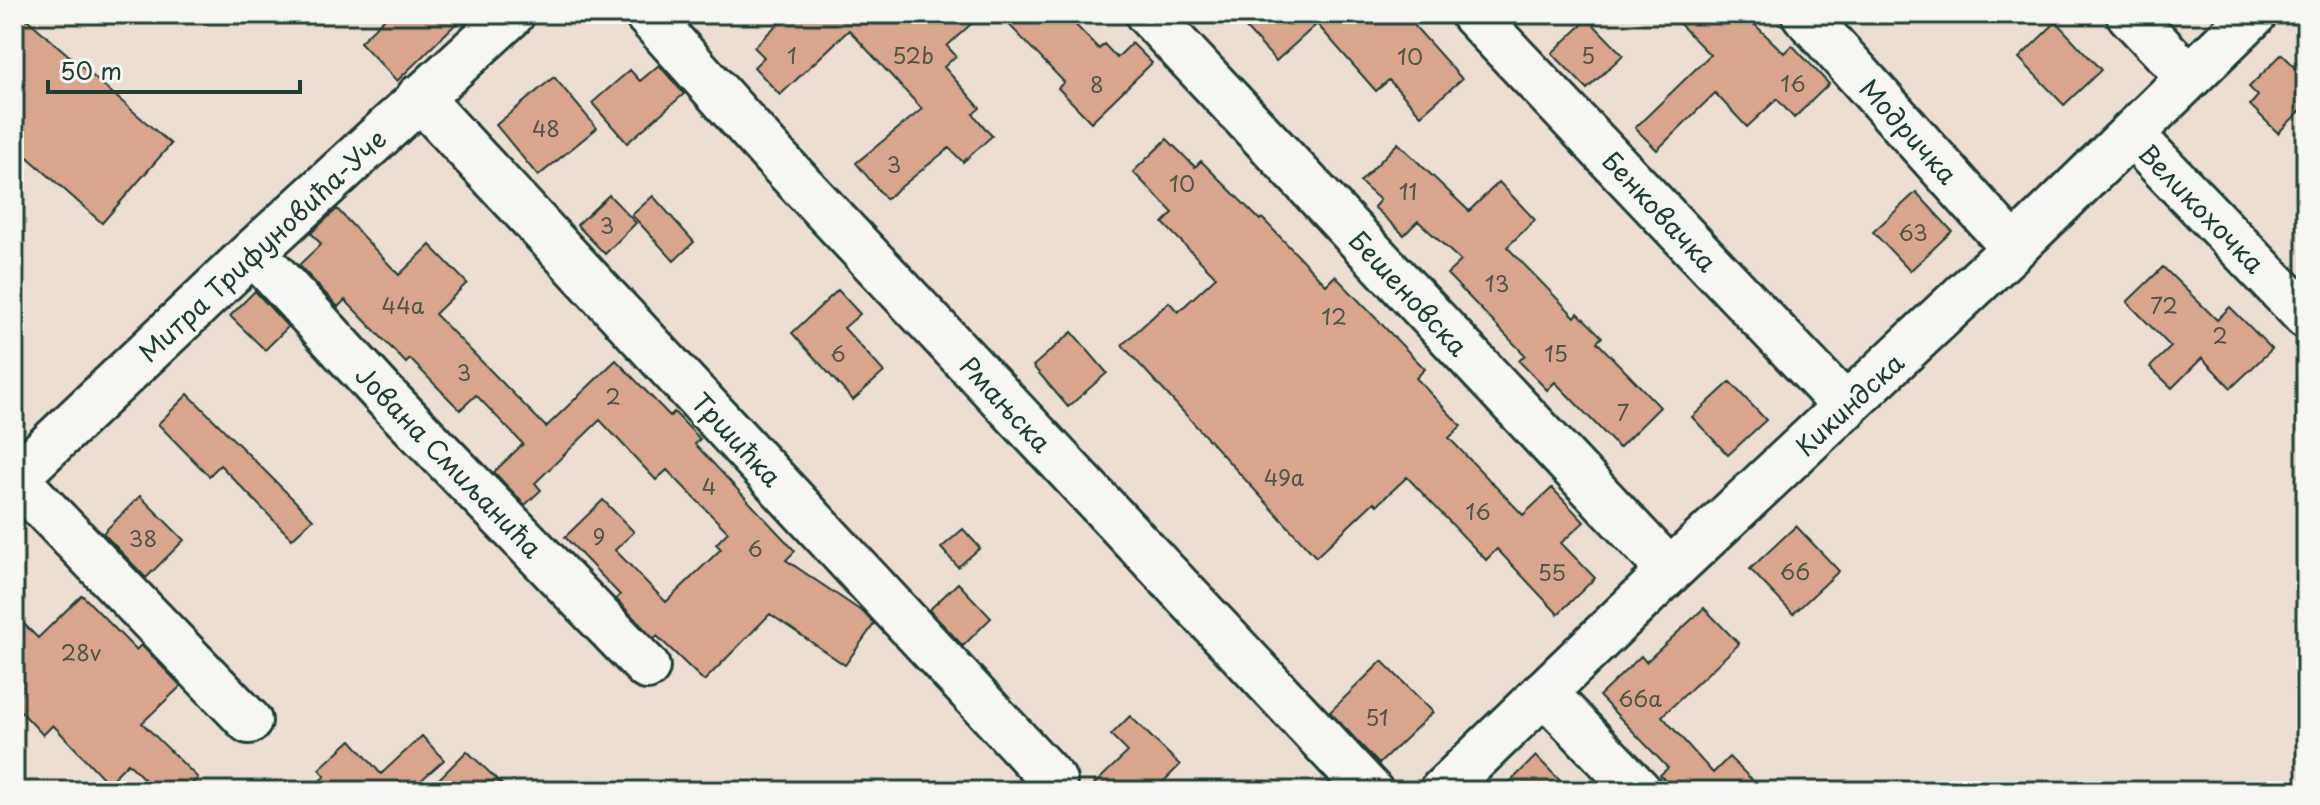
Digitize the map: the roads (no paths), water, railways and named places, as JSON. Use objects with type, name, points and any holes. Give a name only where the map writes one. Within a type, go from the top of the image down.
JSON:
[{"type":"street","name":"Митра Трифуновића-Уче","points":[[249,721],[14,478],[419,97],[512,14]]},
{"type":"street","name":"Рмањска","points":[[647,14],[775,157],[1370,791]]},
{"type":"street","name":"Бешеновска","points":[[1148,14],[1670,571]]},
{"type":"street","name":"Бенковачка","points":[[1473,14],[1846,407]]},
{"type":"street","name":"Модричка","points":[[1804,14],[2014,248]]},
{"type":"street","points":[[2129,14],[2189,77]]},
{"type":"street","name":"Кикиндска","points":[[1442,791],[1670,571],[2014,248],[2254,14]]},
{"type":"street","name":"Тршићка","points":[[419,97],[1054,781]]},
{"type":"street","name":"Великохочка","points":[[2132,135],[2306,316]]},
{"type":"street","name":"Јована Смиљанића","points":[[253,252],[386,397],[647,667]]},
{"type":"street","points":[[1544,692],[1639,791]]}]
